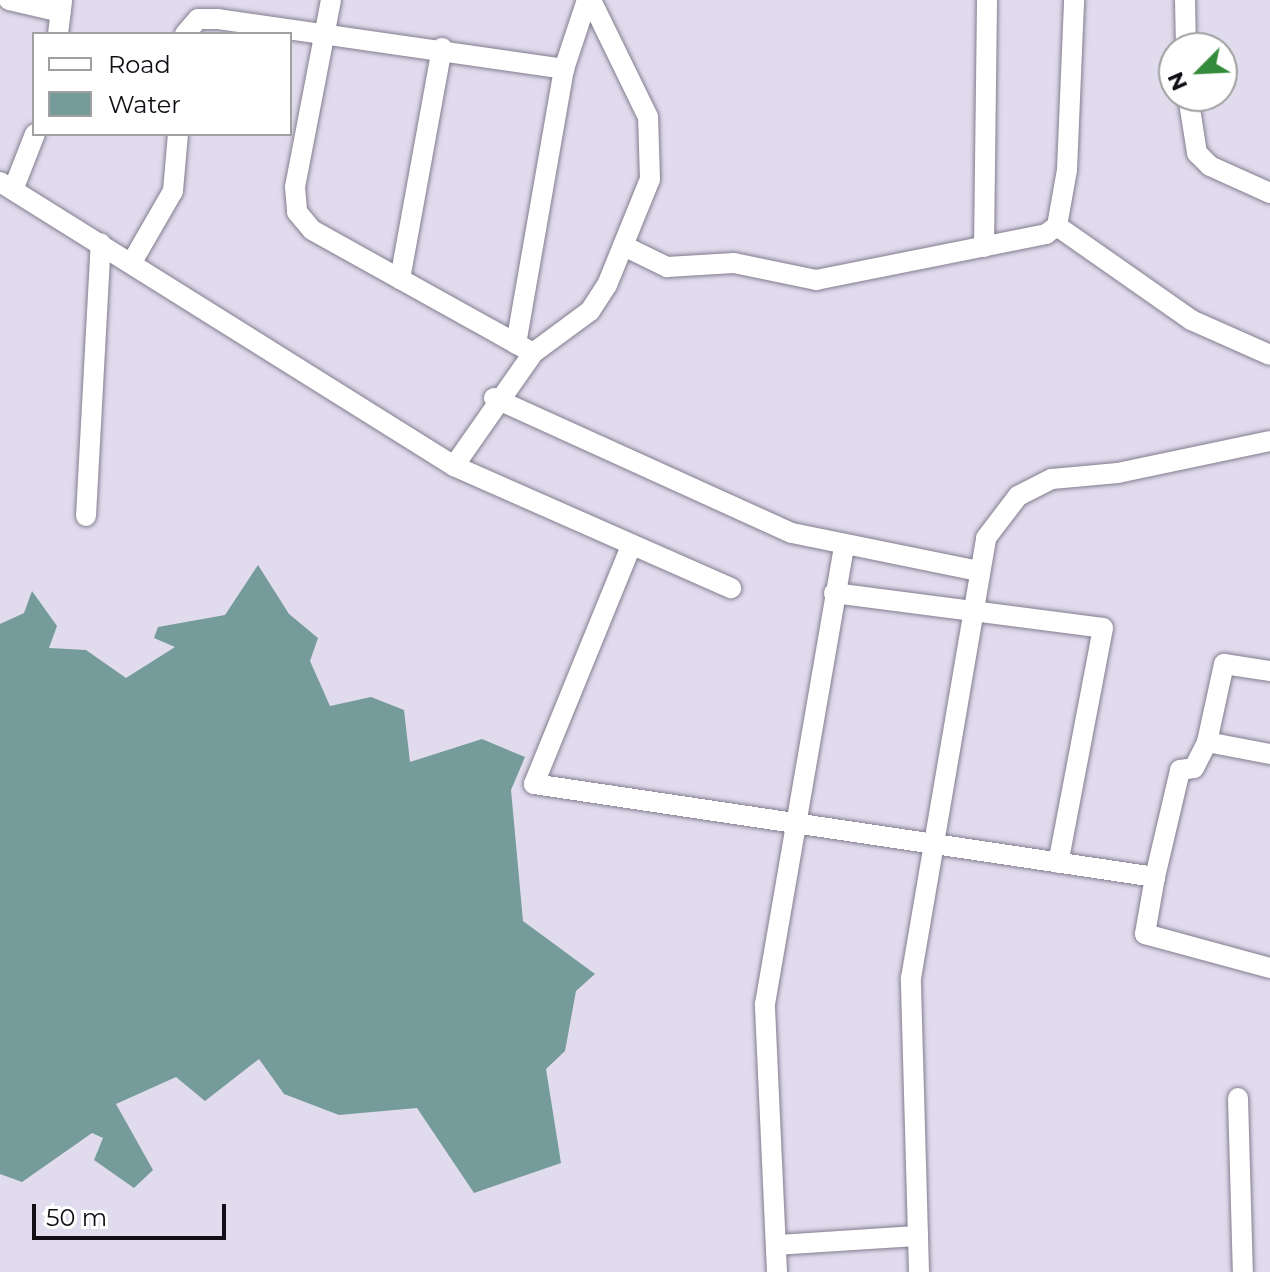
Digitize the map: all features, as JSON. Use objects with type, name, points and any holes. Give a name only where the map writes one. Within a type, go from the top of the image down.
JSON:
[{"type":"street","points":[[9,0],[61,6],[58,32]]},
{"type":"street","points":[[331,0],[295,187],[297,212],[312,230],[524,348]]},
{"type":"street","points":[[454,466],[524,348],[564,69],[589,0]]},
{"type":"street","points":[[524,348],[590,311],[626,247],[650,179],[652,141],[638,91],[589,0]]},
{"type":"street","points":[[984,247],[987,0]]},
{"type":"street","points":[[1057,226],[1073,108],[1074,0]]},
{"type":"street","points":[[1185,0],[1186,32]]},
{"type":"street","points":[[187,32],[198,19],[325,30],[564,69]]},
{"type":"street","points":[[400,279],[442,48]]},
{"type":"street","points":[[1191,112],[1197,153],[1210,166],[1270,193]]},
{"type":"street","points":[[34,136],[6,186],[454,466],[731,588]]},
{"type":"street","points":[[132,262],[173,191],[178,136]]},
{"type":"street","points":[[626,247],[667,267],[734,263],[816,280],[984,247],[1057,226]]},
{"type":"street","points":[[1057,226],[1191,320],[1270,355]]},
{"type":"street","points":[[86,516],[101,243]]},
{"type":"street","points":[[494,398],[792,533],[979,571]]},
{"type":"street","points":[[919,1272],[911,978],[931,846],[986,538],[1018,496],[1052,479],[1133,471],[1270,441]]},
{"type":"street","points":[[631,546],[534,784],[796,828],[1155,877]]},
{"type":"street","points":[[777,1272],[765,1004],[844,546]]},
{"type":"street","points":[[834,593],[972,606],[1103,628],[1058,863]]},
{"type":"street","points":[[1270,671],[1224,664],[1207,742],[1194,768],[1180,770],[1145,934],[1270,968]]},
{"type":"street","points":[[1207,742],[1270,754]]},
{"type":"street","points":[[1238,1098],[1243,1272]]},
{"type":"street","points":[[777,1245],[918,1236]]},
{"type":"water","points":[[258,565],[289,614],[318,638],[310,661],[330,706],[371,697],[404,710],[410,762],[482,739],[525,757],[511,790],[523,921],[595,974],[576,991],[565,1051],[546,1069],[561,1163],[474,1193],[417,1108],[339,1115],[284,1094],[259,1059],[205,1101],[176,1077],[116,1104],[153,1170],[134,1188],[94,1160],[103,1138],[92,1133],[22,1182],[0,1174],[0,624],[24,613],[32,591],[57,626],[49,648],[86,650],[126,678],[175,647],[154,638],[158,627],[225,615]]}]
